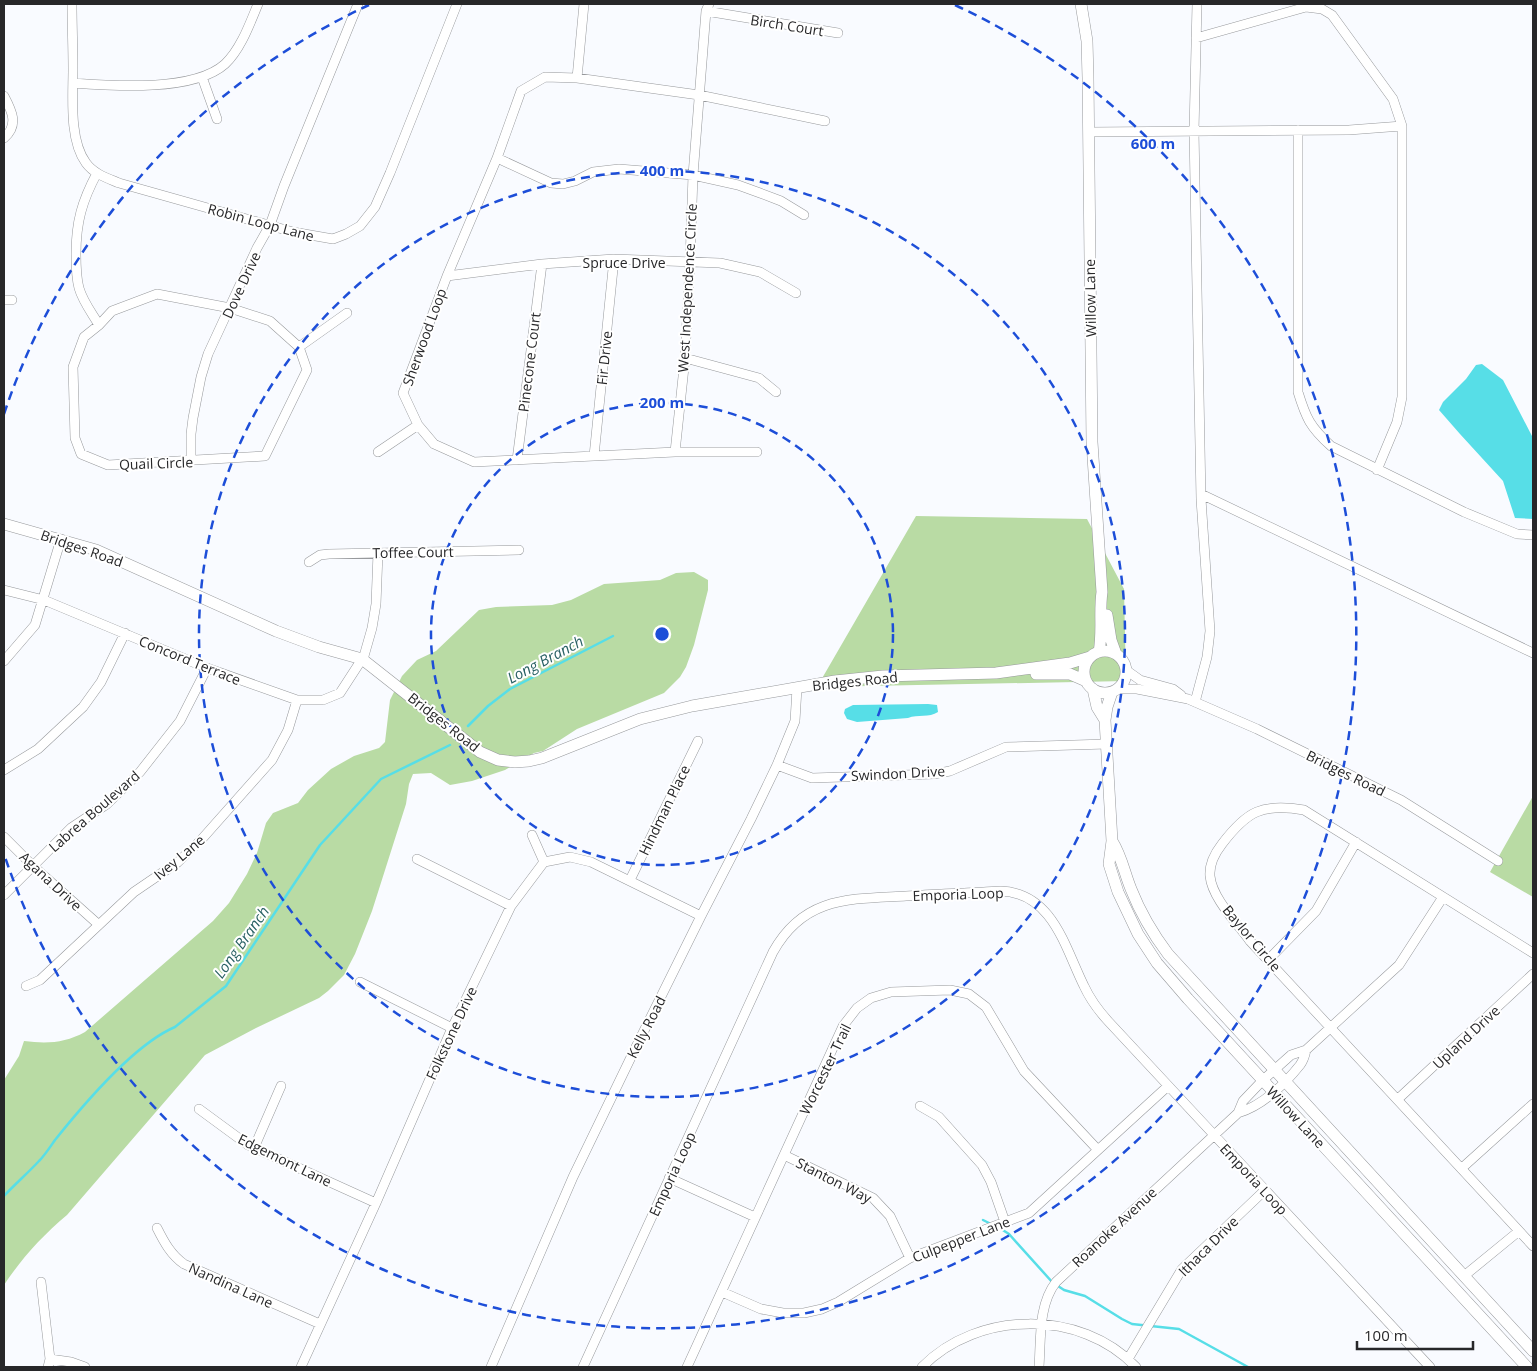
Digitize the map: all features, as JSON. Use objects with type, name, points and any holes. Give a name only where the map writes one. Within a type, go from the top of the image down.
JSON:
[{"type":"street","name":"Robin Loop Lane","points":[[72,4],[73,105],[76,142],[87,164],[97,173],[119,182],[302,234],[333,239],[360,226],[375,207],[457,4]]},
{"type":"street","points":[[73,84],[170,84],[202,77],[227,62],[245,32],[258,4]]},
{"type":"street","name":"Dove Drive","points":[[191,462],[191,434],[201,377],[208,354],[257,248],[270,225],[358,4]]},
{"type":"street","points":[[577,78],[584,4]]},
{"type":"street","name":"Willow Lane","points":[[1081,4],[1087,41],[1092,442],[1102,592],[1111,640],[1116,654]]},
{"type":"street","points":[[1191,701],[1207,657],[1210,631],[1201,494],[1194,131],[1197,4]]},
{"type":"street","points":[[1196,38],[1306,7],[1322,9],[1332,15],[1393,99],[1402,126],[1402,398],[1397,422],[1376,470]]},
{"type":"street","name":"Birch Court","points":[[708,8],[838,33]]},
{"type":"street","name":"West Independence Circle","points":[[675,452],[685,358],[693,175],[708,8]]},
{"type":"street","points":[[202,77],[217,119]]},
{"type":"street","name":"Sherwood Loop","points":[[756,452],[675,452],[474,462],[434,444],[418,425],[403,394],[446,276],[497,158],[521,91],[545,77],[577,78],[699,95],[825,121]]},
{"type":"street","points":[[4,96],[13,118],[10,132],[4,138]]},
{"type":"street","points":[[1089,132],[1349,130],[1402,126]]},
{"type":"street","points":[[1298,130],[1298,392],[1305,416],[1315,432],[1331,446],[1376,470],[1464,512],[1518,534],[1533,535]]},
{"type":"street","points":[[497,158],[551,183],[563,184],[575,181],[593,172],[619,169],[693,175],[738,185],[781,201],[804,214]]},
{"type":"street","points":[[97,173],[88,190],[77,221],[76,267],[79,288],[86,305],[99,325]]},
{"type":"street","name":"Spruce Drive","points":[[446,276],[542,264],[614,260],[720,263],[760,272],[796,293]]},
{"type":"street","name":"Fir Drive","points":[[594,456],[614,260]]},
{"type":"street","name":"Pinecone Court","points":[[517,460],[542,264]]},
{"type":"street","name":"Quail Circle","points":[[157,294],[230,308],[270,321],[300,347],[306,370],[265,456],[191,462],[108,465],[81,454],[75,438],[73,367],[84,337],[99,325],[112,311],[157,294]]},
{"type":"street","points":[[300,347],[347,313]]},
{"type":"street","points":[[685,358],[759,378],[776,392]]},
{"type":"street","points":[[378,452],[418,425]]},
{"type":"street","points":[[1201,494],[1533,653]]},
{"type":"street","name":"Bridges Road","points":[[4,524],[61,539],[110,556],[276,630],[319,647],[362,659],[480,752],[498,760],[515,762],[542,758],[612,729],[665,712],[835,681],[883,676],[996,673],[1070,663],[1094,655]]},
{"type":"street","points":[[4,661],[35,625],[61,539]]},
{"type":"street","name":"Toffee Court","points":[[309,562],[320,555],[329,554],[519,550]]},
{"type":"street","name":"Concord Terrace","points":[[4,590],[44,600],[206,668],[298,700],[323,700],[340,692],[362,659],[372,628],[376,604],[378,553]]},
{"type":"street","name":"Willow Lane","points":[[1094,655],[1102,638],[1100,607],[1102,592]]},
{"type":"street","points":[[4,770],[38,750],[82,707],[101,682],[125,633]]},
{"type":"street","points":[[1106,651],[1116,654],[1123,661],[1126,670],[1125,681],[1115,690],[1102,693],[1089,685],[1084,667],[1094,655],[1106,651]]},
{"type":"street","name":"Labrea Boulevard","points":[[4,895],[71,828],[107,804],[140,772],[180,721],[206,668]]},
{"type":"street","name":"Bridges Road","points":[[1126,670],[1140,680],[1172,689],[1191,701],[1257,729],[1401,800],[1498,861]]},
{"type":"street","name":"Bridges Road","points":[[996,673],[1016,675],[1070,674],[1089,685]]},
{"type":"street","name":"Willow Lane","points":[[1089,685],[1097,707],[1105,720]]},
{"type":"street","name":"Kelly Road","points":[[491,1367],[573,1177],[777,765],[795,721],[797,688]]},
{"type":"street","name":"Bridges Road","points":[[1115,690],[1137,689],[1191,701]]},
{"type":"street","name":"Willow Lane","points":[[1115,690],[1107,707],[1105,720],[1112,841],[1109,864],[1118,892],[1138,934],[1157,963],[1188,999],[1528,1367]]},
{"type":"street","name":"Ivey Lane","points":[[26,986],[40,980],[134,892],[178,862],[201,840],[272,760],[288,730],[298,700]]},
{"type":"street","name":"Hindman Place","points":[[630,880],[698,740]]},
{"type":"street","name":"Swindon Drive","points":[[777,765],[812,778],[934,774],[950,771],[1006,748],[1107,744]]},
{"type":"street","name":"Baylor Circle","points":[[1533,953],[1304,810],[1288,807],[1266,809],[1250,815],[1237,824],[1215,854],[1212,862],[1210,875],[1218,897],[1250,941],[1533,1246]]},
{"type":"street","points":[[532,836],[544,862],[570,857],[591,862],[701,916]]},
{"type":"street","name":"Agana Drive","points":[[4,837],[33,866],[99,925]]},
{"type":"street","name":"Willow Lane","points":[[1112,841],[1121,856],[1130,888],[1150,928],[1168,954],[1533,1351]]},
{"type":"street","points":[[1268,960],[1316,911],[1356,842]]},
{"type":"street","points":[[417,859],[511,906]]},
{"type":"street","name":"Folkstone Drive","points":[[302,1367],[452,1028],[511,906],[544,862]]},
{"type":"street","name":"Emporia Loop","points":[[583,1367],[778,942],[794,924],[808,914],[824,905],[844,900],[1002,891],[1013,892],[1033,900],[1045,910],[1054,922],[1084,987],[1108,1021],[1430,1367]]},
{"type":"street","points":[[1306,1050],[1399,965],[1443,897]]},
{"type":"street","name":"Upland Drive","points":[[1398,1099],[1533,974]]},
{"type":"street","points":[[360,982],[452,1028]]},
{"type":"street","name":"Worcester Trail","points":[[687,1367],[843,1026],[857,1008],[872,998],[891,992],[950,990],[969,994],[986,1007],[1024,1071],[1098,1150]]},
{"type":"street","name":"Roanoke Avenue","points":[[1238,1113],[1243,1100],[1263,1080],[1291,1056],[1306,1050]]},
{"type":"street","name":"Roanoke Avenue","points":[[1039,1367],[1044,1308],[1048,1294],[1056,1282],[1238,1113],[1250,1109],[1274,1092],[1302,1064],[1306,1050]]},
{"type":"street","points":[[254,1148],[281,1086]]},
{"type":"street","name":"Culpepper Lane","points":[[722,1292],[761,1309],[782,1314],[804,1313],[822,1309],[838,1302],[910,1258],[1029,1213],[1168,1086]]},
{"type":"street","points":[[1462,1168],[1533,1104]]},
{"type":"street","points":[[920,1106],[939,1117],[982,1165],[991,1182],[1005,1222]]},
{"type":"street","name":"Edgemont Lane","points":[[200,1108],[241,1141],[376,1203]]},
{"type":"street","name":"Stanton Way","points":[[784,1155],[873,1198],[890,1216],[910,1258]]},
{"type":"street","points":[[670,1178],[755,1217]]},
{"type":"street","name":"Ithaca Drive","points":[[1128,1359],[1182,1269],[1265,1190]]},
{"type":"street","name":"Nandina Lane","points":[[157,1228],[164,1244],[184,1264],[320,1324]]},
{"type":"street","points":[[1464,1276],[1519,1231]]},
{"type":"street","points":[[40,1282],[49,1363],[71,1362],[86,1367]]},
{"type":"street","points":[[922,1367],[948,1347],[971,1335],[995,1327],[1019,1324],[1042,1324],[1074,1330],[1090,1336],[1128,1359],[1136,1367]]},
{"type":"green space","points":[[916,516],[1087,519],[1124,589],[1126,681],[817,687]]},
{"type":"green space","points":[[694,572],[708,580],[708,590],[694,645],[680,677],[664,693],[577,729],[543,751],[534,753],[505,770],[472,781],[450,785],[431,773],[413,774],[409,784],[406,804],[372,911],[355,954],[344,975],[319,998],[205,1055],[67,1215],[33,1248],[4,1285],[4,1080],[19,1056],[24,1041],[56,1042],[85,1032],[213,921],[229,903],[247,874],[257,853],[266,823],[273,813],[298,803],[308,790],[331,769],[354,756],[379,748],[385,742],[390,700],[402,676],[417,660],[436,651],[479,610],[496,607],[552,605],[571,600],[604,584],[660,580],[676,573]]},
{"type":"green space","points":[[1533,796],[1533,897],[1490,872]]},
{"type":"water","points":[[1482,364],[1503,380],[1533,438],[1533,519],[1515,518],[1503,481],[1439,410],[1443,402],[1466,379],[1476,365]]},
{"type":"water","points":[[853,705],[937,705],[938,712],[931,715],[908,718],[857,722],[847,719],[844,713],[845,709]]},
{"type":"waterway","name":"Long Branch","points":[[468,726],[488,706],[510,689],[613,636]]},
{"type":"waterway","name":"Long Branch","points":[[4,1196],[41,1159],[80,1110],[110,1077],[143,1047],[175,1027],[226,986],[320,845],[381,779],[450,745]]},
{"type":"waterway","points":[[983,1220],[993,1225]]},
{"type":"waterway","points":[[998,1227],[1009,1234],[1053,1283]]},
{"type":"waterway","points":[[1058,1286],[1064,1290],[1085,1296],[1132,1324],[1179,1329],[1248,1367]]}]
